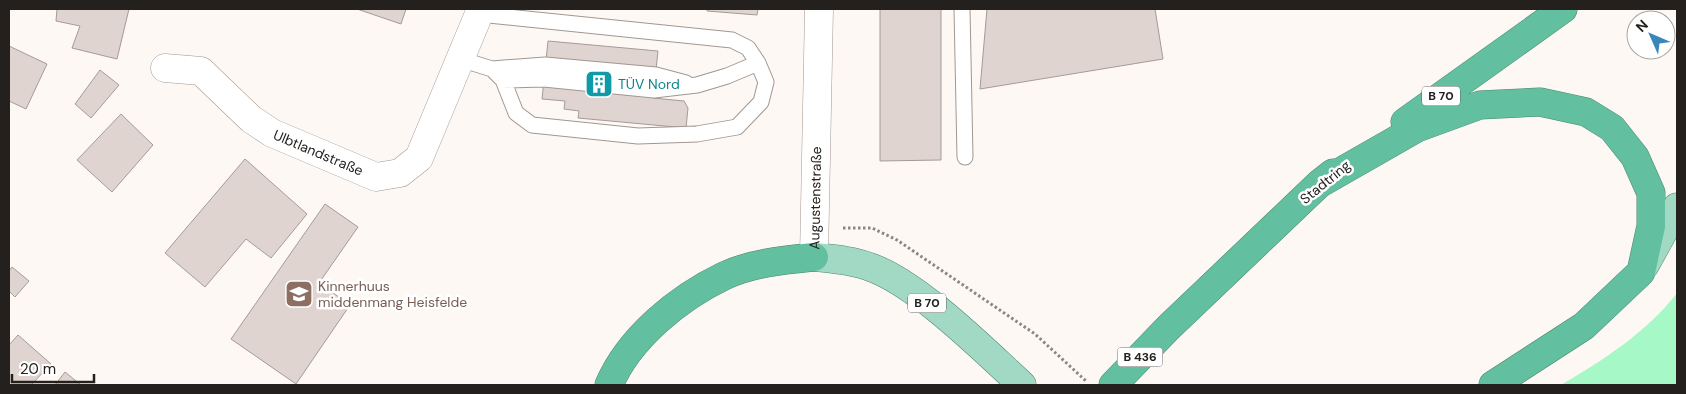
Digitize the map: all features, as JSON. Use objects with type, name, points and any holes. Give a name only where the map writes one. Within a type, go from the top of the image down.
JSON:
[{"type":"highway","name":"Stadtring","points":[[1113,385],[1168,328],[1319,184],[1563,9]]},
{"type":"highway","points":[[1319,184],[1417,128],[1480,105],[1540,102],[1586,112],[1612,128],[1635,156],[1651,193],[1651,226],[1641,272],[1584,326],[1493,385]]},
{"type":"highway","name":"B 70","points":[[609,385],[615,372],[644,334],[680,302],[724,276],[755,265],[814,257]]},
{"type":"highway","name":"B 70","points":[[1095,385],[1168,328]]},
{"type":"main road","points":[[1641,272],[1677,207]]},
{"type":"main road","name":"Augustenstraße","points":[[814,257],[846,260],[872,267],[909,288],[1022,385]]},
{"type":"street","name":"Augustenstraße","points":[[814,257],[819,9]]},
{"type":"street","name":"Ulbtlandstraße","points":[[165,68],[201,71],[250,119],[272,133],[376,177],[400,173],[419,158],[480,11]]},
{"type":"lane","points":[[962,9],[965,157]]},
{"type":"lane","points":[[480,11],[732,40],[748,48],[758,63],[766,82],[761,102],[737,127],[697,134],[638,136],[532,125],[516,113],[503,80],[492,69]]},
{"type":"lane","points":[[460,59],[492,69],[697,86],[728,76],[758,63]]},
{"type":"lane","points":[[503,80],[545,72]]},
{"type":"green space","points":[[1677,293],[1677,385],[1561,385],[1623,345],[1652,321]]},
{"type":"building","points":[[57,9],[129,9],[117,59],[72,48],[80,26],[56,21]]},
{"type":"building","points":[[357,9],[406,9],[401,24]]},
{"type":"building","points":[[707,9],[758,9],[757,15],[707,11]]},
{"type":"building","points":[[880,9],[941,9],[941,160],[880,161]]},
{"type":"building","points":[[987,9],[1155,9],[1163,59],[980,89]]},
{"type":"building","name":"TÜV Nord","points":[[548,41],[658,51],[653,98],[684,101],[688,108],[686,128],[578,118],[579,111],[564,109],[565,101],[542,99]]},
{"type":"building","points":[[9,46],[47,64],[26,109],[9,101]]},
{"type":"building","points":[[100,70],[119,85],[91,118],[75,104]]},
{"type":"building","points":[[121,114],[153,145],[112,192],[77,160]]},
{"type":"building","points":[[245,159],[307,214],[271,258],[246,239],[205,287],[165,253]]},
{"type":"building","name":"Kinnerhuus middenmang Heisfelde","points":[[325,204],[358,227],[319,283],[350,305],[296,384],[231,339]]},
{"type":"building","points":[[12,267],[29,281],[15,297],[9,291],[9,271]]},
{"type":"building","points":[[18,335],[51,364],[31,385],[9,385],[9,345]]},
{"type":"building","points":[[65,372],[81,385],[55,385]]},
{"type":"place","name":"TÜV Nord","points":[[599,84]]},
{"type":"place","name":"Kinnerhuus middenmang Heisfelde","points":[[299,294]]}]
